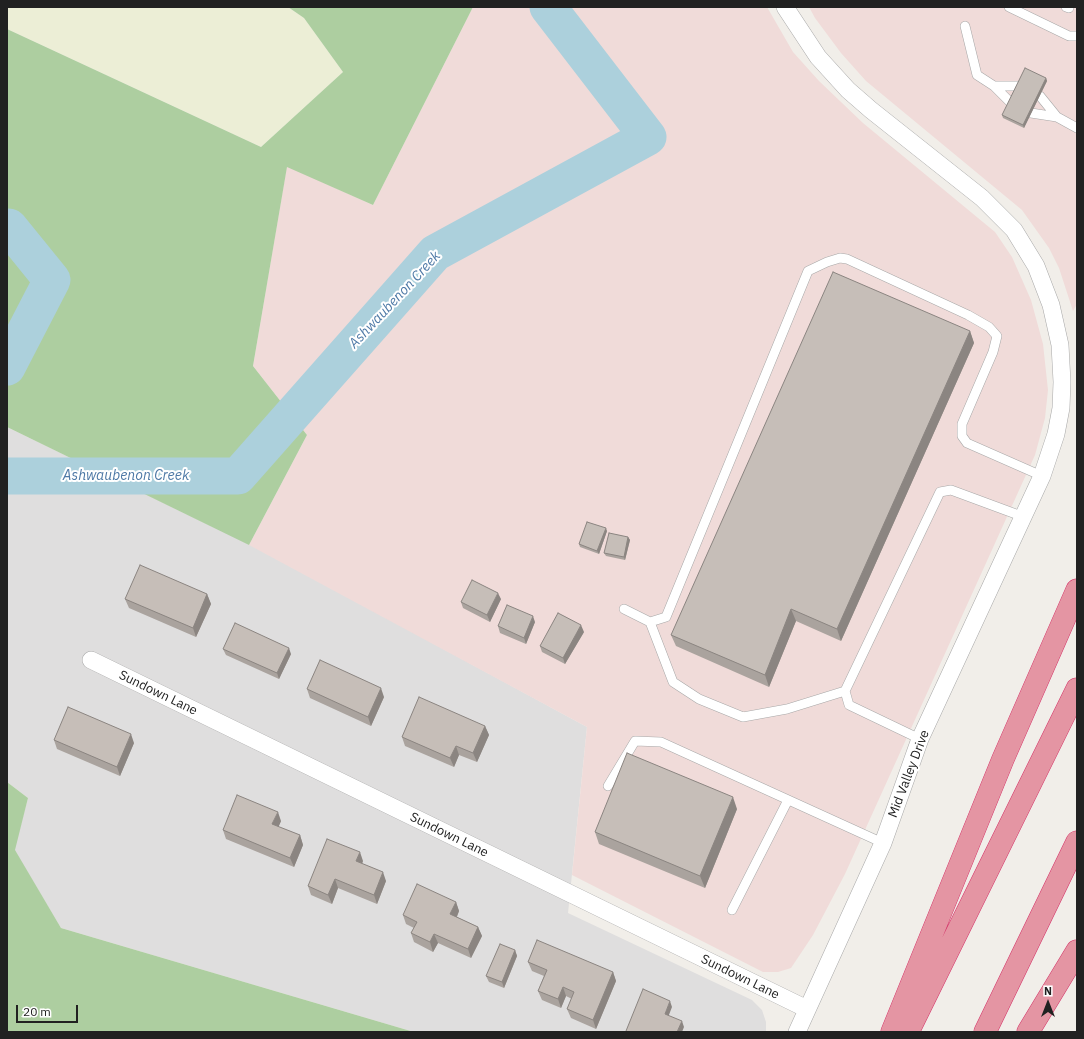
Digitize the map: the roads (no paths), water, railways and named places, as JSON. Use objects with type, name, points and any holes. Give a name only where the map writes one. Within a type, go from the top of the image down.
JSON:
[{"type":"highway","points":[[892,1032],[1003,759],[1077,590]]},
{"type":"highway","points":[[908,1032],[1077,689]]},
{"type":"highway","points":[[985,1032],[1077,842]]},
{"type":"highway","points":[[1028,1032],[1077,951]]},
{"type":"street","name":"Mid Valley Drive","points":[[785,7],[811,47],[840,82],[871,110],[982,198],[1014,230],[1036,266],[1047,292],[1055,319],[1060,345],[1062,382],[1061,408],[1056,434],[1042,476],[920,739],[883,843],[797,1032]]},
{"type":"street","name":"Sundown Lane","points":[[91,660],[807,1009]]},
{"type":"lane","points":[[1009,7],[1069,36],[1077,36]]},
{"type":"lane","points":[[965,26],[977,75],[994,86],[1010,103]]},
{"type":"lane","points":[[994,86],[1019,86]]},
{"type":"lane","points":[[1040,96],[1057,117]]},
{"type":"lane","points":[[1031,113],[1057,117],[1077,128]]},
{"type":"lane","points":[[650,622],[666,617],[808,271],[828,262],[840,258],[847,259],[968,315],[989,327],[997,336],[993,352],[962,424],[962,436],[967,442],[1042,476]]},
{"type":"lane","points":[[920,739],[849,705],[845,691],[940,492],[950,490],[1024,517]]},
{"type":"lane","points":[[624,609],[650,622],[674,682],[698,699],[743,717],[787,709],[845,691]]},
{"type":"lane","points":[[608,786],[634,741],[661,742],[883,843]]},
{"type":"lane","points":[[732,910],[788,800]]},
{"type":"waterway","name":"Ashwaubenon Creek","points":[[7,476],[238,476],[435,253],[648,137],[548,7]]},
{"type":"waterway","name":"Ashwaubenon Creek","points":[[7,228],[9,227],[52,280],[7,367]]}]
